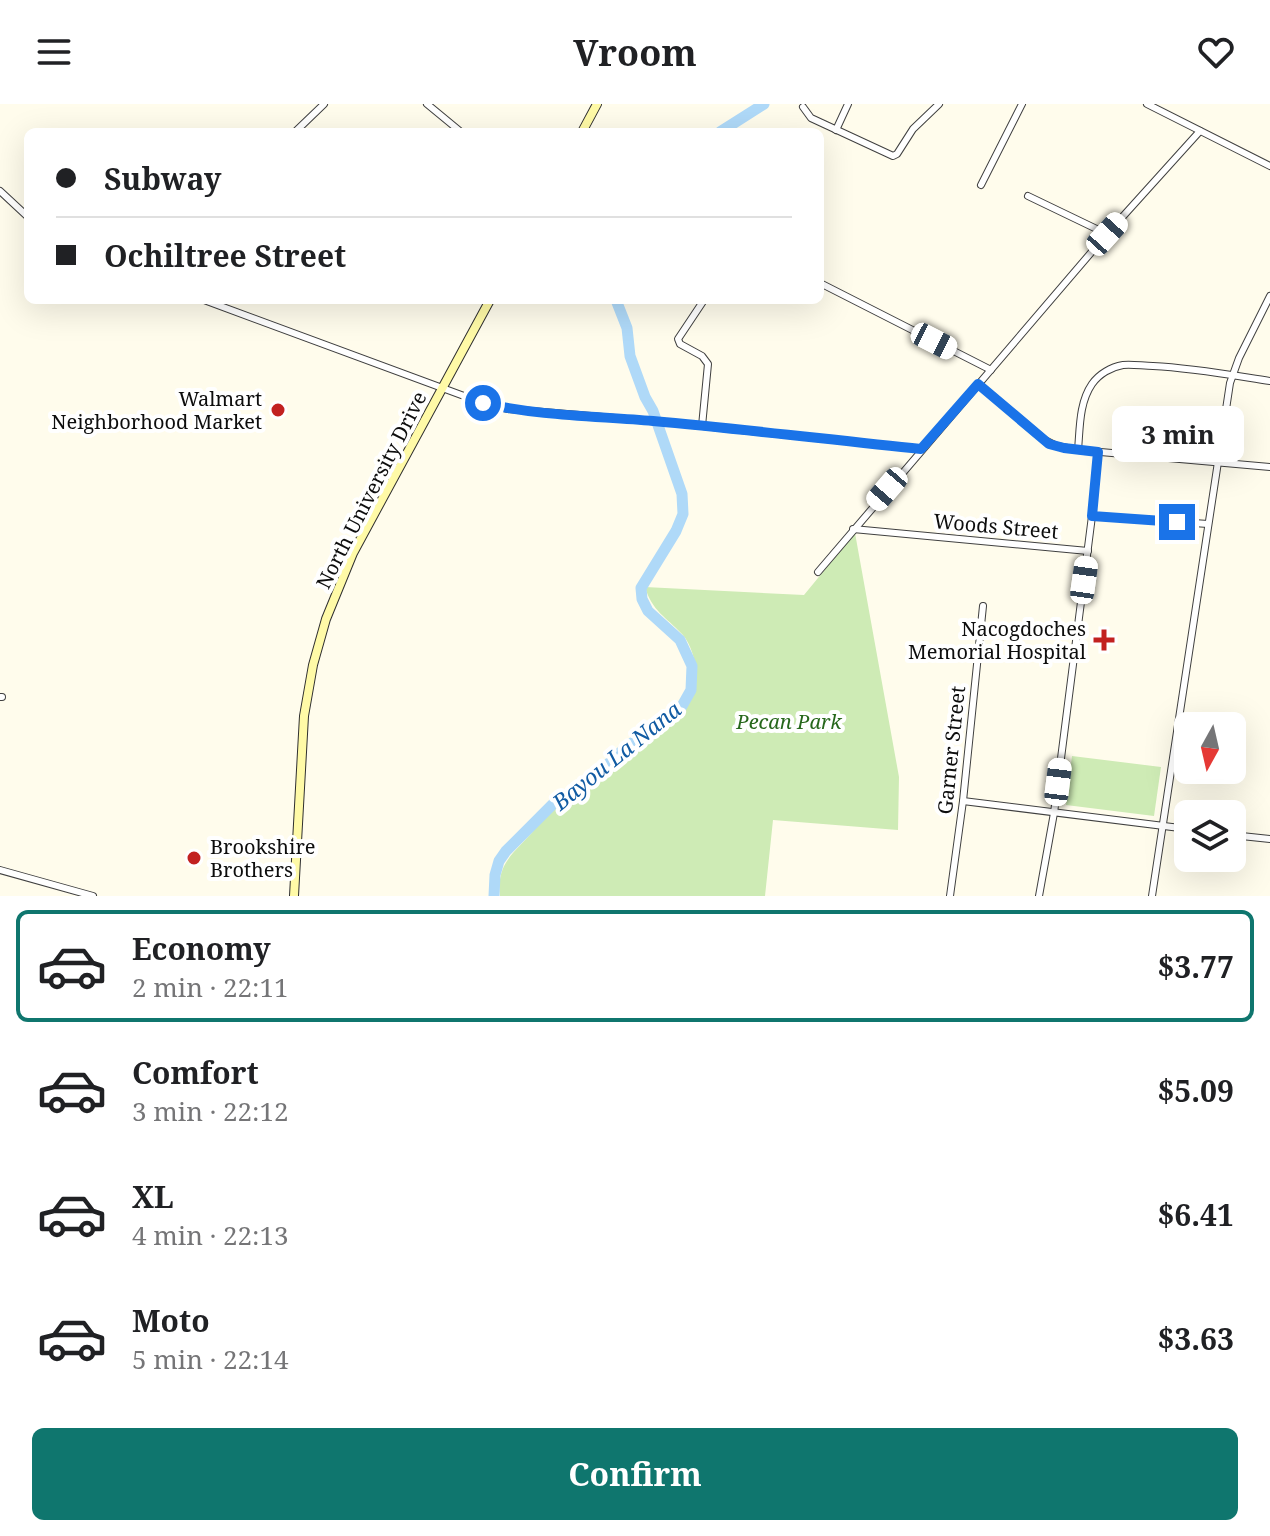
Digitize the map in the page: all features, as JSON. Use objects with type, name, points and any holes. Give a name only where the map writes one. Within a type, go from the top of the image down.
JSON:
[{"type":"main road","points":[[584,128],[597,104]]},
{"type":"main road","name":"North University Drive","points":[[294,896],[306,700],[318,645],[334,595],[353,553],[488,304]]},
{"type":"street","points":[[299,128],[324,104]]},
{"type":"street","points":[[427,104],[456,128]]},
{"type":"street","points":[[836,130],[848,104]]},
{"type":"street","points":[[803,107],[811,118],[889,156],[895,156],[913,129],[939,104]]},
{"type":"street","points":[[981,185],[1022,104]]},
{"type":"street","points":[[1147,104],[1270,166]]},
{"type":"street","points":[[1164,113],[1168,104]]},
{"type":"street","points":[[818,572],[1107,234],[1200,131]]},
{"type":"street","points":[[0,191],[24,213]]},
{"type":"street","points":[[1028,196],[1107,234]]},
{"type":"street","points":[[824,285],[991,370]]},
{"type":"street","points":[[1152,896],[1231,375],[1270,296]]},
{"type":"street","points":[[215,304],[483,403],[508,409],[921,449]]},
{"type":"street","points":[[701,304],[678,339],[680,344],[702,356],[708,364],[702,426]]},
{"type":"street","points":[[1078,450],[1084,400],[1092,384],[1105,372],[1120,365],[1187,369],[1270,381]]},
{"type":"street","points":[[978,384],[1045,440],[1064,448],[1270,467]]},
{"type":"street","points":[[1039,896],[1054,813],[1098,452]]},
{"type":"street","points":[[1092,516],[1208,524]]},
{"type":"street","name":"Woods Street","points":[[853,529],[1088,551]]},
{"type":"street","name":"Garner Street","points":[[950,896],[983,606]]},
{"type":"street","points":[[963,801],[1174,827]]},
{"type":"street","points":[[1246,836],[1270,839]]},
{"type":"street","points":[[0,870],[93,896]]},
{"type":"green space","name":"Pecan Park","points":[[855,533],[899,777],[898,830],[773,820],[765,896],[500,896],[504,866],[546,815],[597,782],[633,748],[673,720],[689,703],[696,680],[691,649],[682,634],[656,608],[645,587],[804,595]]},
{"type":"green space","points":[[1072,756],[1161,767],[1154,816],[1066,805]]},
{"type":"waterway","name":"Bayou La Nana","points":[[726,128],[764,104]]},
{"type":"waterway","name":"Bayou La Nana","points":[[494,896],[495,875],[506,851],[554,803],[591,780],[624,749],[682,706],[691,690],[692,666],[680,640],[648,611],[642,599],[641,588],[683,514],[682,494],[630,356],[627,328],[618,304]]},
{"type":"place","name":"Walmart Neighborhood Market","points":[[278,410]]},
{"type":"place","name":"Nacogdoches Memorial Hospital","points":[[1104,640]]},
{"type":"place","name":"Brookshire Brothers","points":[[194,858]]},
{"type":"route","points":[[483,403],[540,413],[674,423],[921,449],[978,384],[1049,444],[1098,452],[1092,516],[1177,522]]}]
